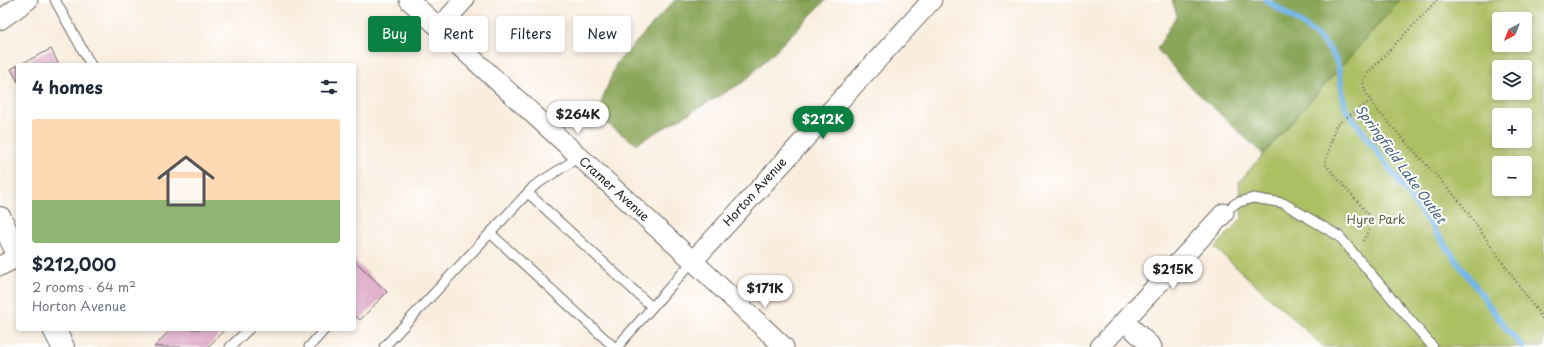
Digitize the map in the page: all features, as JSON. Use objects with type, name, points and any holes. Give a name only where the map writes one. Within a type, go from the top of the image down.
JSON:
[{"type":"main road","points":[[0,218],[16,250]]},
{"type":"main road","points":[[55,331],[63,347]]},
{"type":"street","points":[[0,20],[28,0]]},
{"type":"street","name":"Cramer Avenue","points":[[409,0],[429,17]]},
{"type":"street","points":[[450,16],[464,0]]},
{"type":"street","name":"Horton Avenue","points":[[693,261],[932,0]]},
{"type":"street","name":"Cramer Avenue","points":[[467,52],[784,347]]},
{"type":"street","points":[[1100,347],[1125,322],[1224,213]]},
{"type":"street","points":[[0,266],[16,259]]},
{"type":"street","points":[[1125,322],[1152,347]]},
{"type":"lane","points":[[54,0],[90,63]]},
{"type":"lane","points":[[384,347],[534,186],[579,157]]},
{"type":"lane","points":[[528,193],[652,307]]},
{"type":"lane","points":[[1224,213],[1236,203],[1253,198],[1282,203],[1339,236],[1433,347]]},
{"type":"lane","points":[[490,233],[615,347],[693,261]]},
{"type":"lane","points":[[230,347],[246,331]]},
{"type":"lane","points":[[309,347],[323,331]]},
{"type":"path","points":[[1437,0],[1363,80],[1364,88],[1370,101],[1460,202],[1544,321]]},
{"type":"path","points":[[1356,255],[1374,221],[1325,164],[1336,125],[1370,101]]},
{"type":"green space","points":[[675,0],[826,0],[745,81],[636,144],[596,116],[616,64],[627,52],[631,52],[631,48]]},
{"type":"green space","points":[[1172,0],[1400,0],[1263,154],[1187,83],[1157,49],[1177,15]]},
{"type":"green space","name":"Hyre Park","points":[[1400,0],[1544,0],[1544,347],[1324,347],[1215,248],[1242,218],[1239,182]]},
{"type":"building","points":[[51,49],[58,63],[23,63]]},
{"type":"building","points":[[16,66],[16,78],[11,69]]},
{"type":"building","points":[[356,262],[387,292],[360,320],[356,317]]},
{"type":"building","points":[[169,331],[223,331],[208,347],[154,347]]},
{"type":"waterway","name":"Springfield Lake Outlet","points":[[1266,0],[1308,28],[1327,46],[1334,56],[1338,66],[1346,109],[1508,331],[1523,347]]}]
